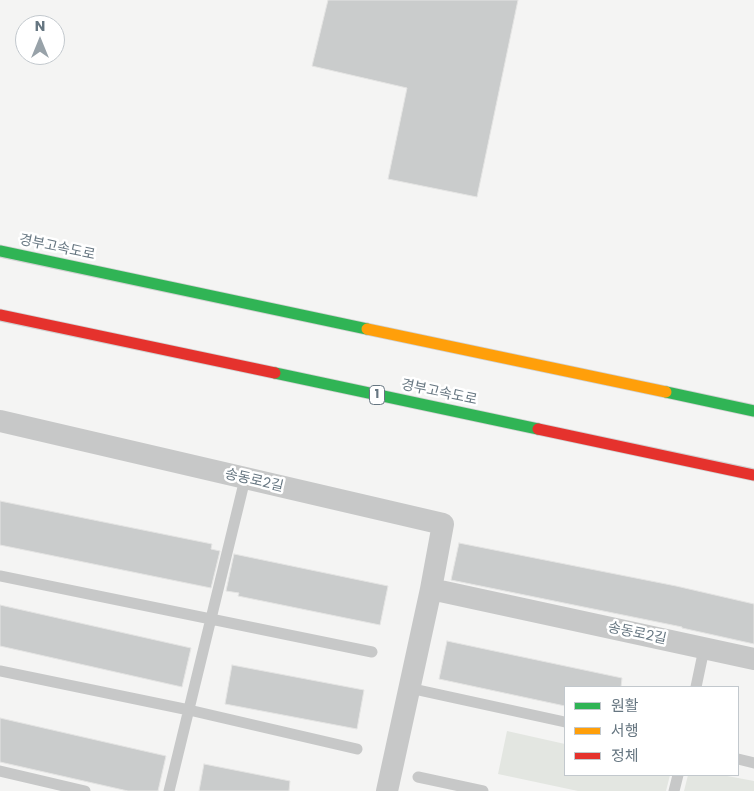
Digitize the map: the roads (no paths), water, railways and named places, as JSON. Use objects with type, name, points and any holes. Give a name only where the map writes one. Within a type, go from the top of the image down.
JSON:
[{"type":"highway","name":"경부고속도로","points":[[0,251],[754,411]]},
{"type":"highway","name":"경부고속도로","points":[[0,315],[754,476]]},
{"type":"street","name":"송동로2길","points":[[0,421],[443,524],[431,589],[386,791]]},
{"type":"street","name":"송동로2길","points":[[431,589],[754,659]]},
{"type":"lane","points":[[169,791],[245,479]]},
{"type":"lane","points":[[0,576],[372,652]]},
{"type":"lane","points":[[696,686],[704,648]]},
{"type":"lane","points":[[0,671],[189,710],[357,749]]},
{"type":"lane","points":[[409,688],[564,722]]},
{"type":"lane","points":[[739,759],[754,763]]},
{"type":"lane","points":[[0,770],[85,791]]},
{"type":"lane","points":[[674,791],[678,776]]},
{"type":"lane","points":[[418,777],[484,791]]}]
